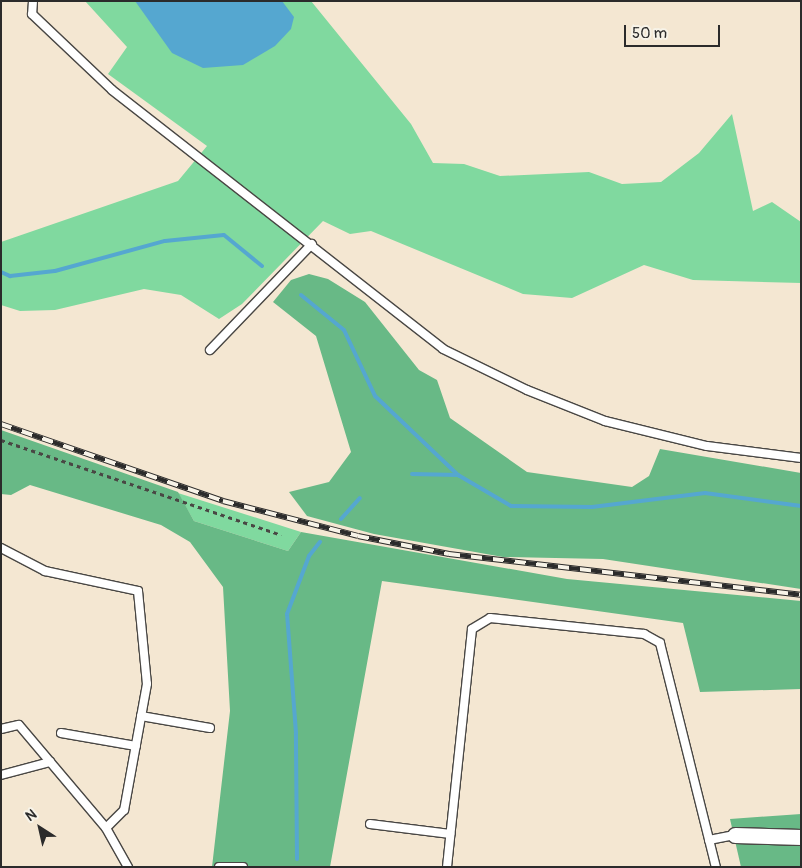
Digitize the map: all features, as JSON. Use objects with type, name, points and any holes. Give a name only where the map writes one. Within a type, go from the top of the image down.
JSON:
[{"type":"street","points":[[735,835],[801,837]]},
{"type":"lane","points":[[33,1],[32,14],[112,90],[312,244],[442,349],[527,390],[606,421],[707,446],[801,458]]},
{"type":"lane","points":[[210,350],[312,244]]},
{"type":"lane","points":[[1,548],[45,571],[138,591],[147,684],[124,810],[106,828]]},
{"type":"lane","points":[[447,867],[472,629],[490,618],[644,634],[660,643],[716,867]]},
{"type":"lane","points":[[141,716],[210,728]]},
{"type":"lane","points":[[1,729],[19,724],[106,828],[128,867]]},
{"type":"lane","points":[[61,733],[136,746]]},
{"type":"lane","points":[[1,775],[50,762]]},
{"type":"lane","points":[[370,824],[450,834]]},
{"type":"lane","points":[[710,840],[735,835]]},
{"type":"lane","points":[[219,867],[243,867]]},
{"type":"path","points":[[1,440],[280,535]]},
{"type":"green space","points":[[85,1],[311,1],[411,124],[433,163],[464,164],[500,176],[589,172],[622,184],[661,182],[699,153],[732,114],[753,211],[772,202],[801,222],[801,283],[693,280],[644,265],[572,298],[523,294],[371,231],[350,234],[323,221],[242,304],[219,319],[181,295],[144,289],[55,310],[20,311],[1,305],[1,242],[178,181],[207,146],[108,74],[127,47]]},
{"type":"green space","points":[[309,274],[328,279],[365,302],[419,370],[437,380],[450,418],[527,472],[632,487],[649,476],[660,449],[801,473],[801,589],[603,559],[503,557],[374,534],[307,516],[289,492],[329,482],[351,452],[316,336],[273,302],[291,280]]},
{"type":"green space","points":[[1,430],[178,492],[194,521],[288,551],[301,532],[567,579],[801,601],[801,689],[700,692],[683,623],[382,581],[330,867],[212,867],[230,711],[223,587],[190,542],[161,525],[30,485],[11,495],[1,494]]},
{"type":"green space","points":[[178,493],[301,532],[288,551],[194,521]]},
{"type":"green space","points":[[801,814],[801,867],[741,867],[730,819]]},
{"type":"water","points":[[135,1],[282,1],[294,17],[291,29],[275,46],[243,65],[203,68],[172,53]]},
{"type":"waterway","points":[[1,272],[10,276],[55,271],[165,241],[224,235],[262,266]]},
{"type":"waterway","points":[[301,295],[344,330],[375,396],[458,475],[511,506],[592,507],[705,493],[801,506]]},
{"type":"waterway","points":[[412,474],[458,475]]},
{"type":"waterway","points":[[341,519],[360,498]]},
{"type":"waterway","points":[[297,859],[296,733],[287,614],[309,556],[320,542]]},
{"type":"railway","points":[[1,424],[223,501],[358,536],[449,554],[801,595]]}]
